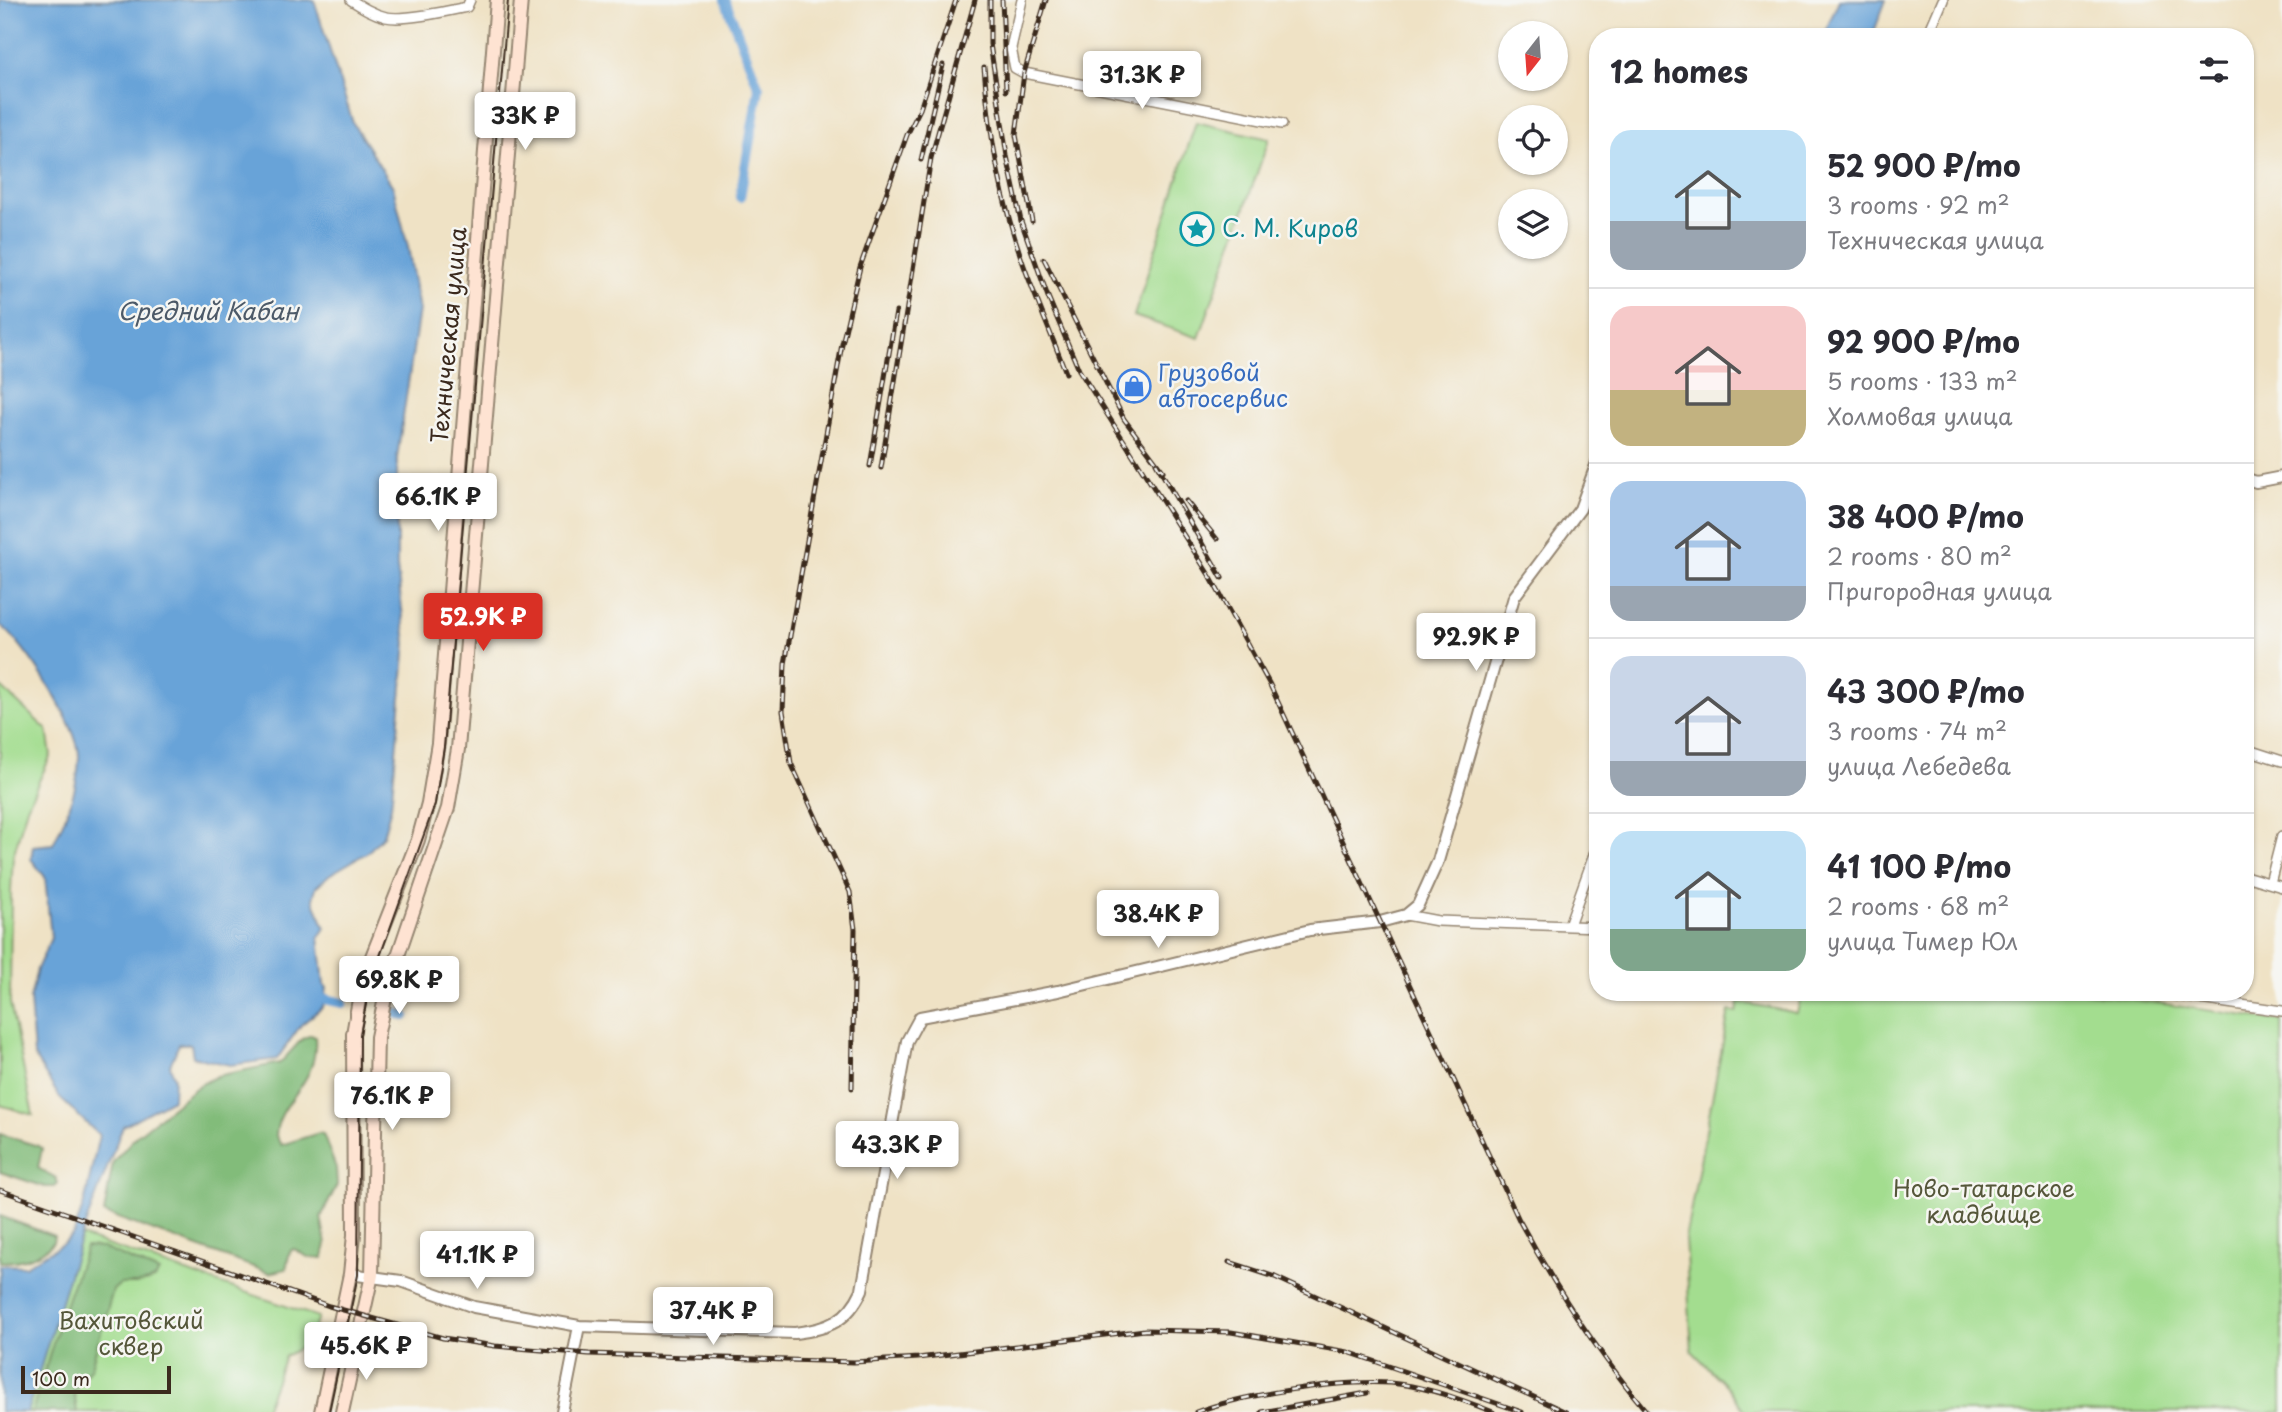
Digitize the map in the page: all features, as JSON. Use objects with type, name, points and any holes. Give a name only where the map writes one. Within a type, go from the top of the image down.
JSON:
[{"type":"main road","name":"Техническая улица","points":[[321,1412],[350,1274],[354,1235],[353,1034],[362,982],[418,840],[428,803],[438,743],[497,0]]},
{"type":"main road","name":"Техническая улица","points":[[342,1412],[372,1275],[377,1037],[387,988],[448,808],[458,749],[520,0]]},
{"type":"street","points":[[351,0],[372,13],[389,18],[454,10],[467,6],[470,0]]},
{"type":"street","points":[[1022,0],[1011,48],[1015,68],[1024,73],[1282,124]]},
{"type":"street","points":[[1931,28],[1943,0]]},
{"type":"street","points":[[2254,481],[2282,477]]},
{"type":"street","points":[[1406,915],[1427,892],[1438,861],[1514,597],[1580,509],[1589,484]]},
{"type":"street","points":[[2254,752],[2282,761]]},
{"type":"street","points":[[2270,883],[2282,836]]},
{"type":"street","points":[[1569,925],[1589,869]]},
{"type":"street","points":[[2254,879],[2282,887]]},
{"type":"street","points":[[350,1274],[372,1275],[401,1282],[474,1307],[579,1326],[795,1333],[818,1330],[840,1322],[854,1307],[862,1290],[907,1041],[920,1017],[1058,991],[1310,930],[1406,915],[1438,921],[1589,926]]},
{"type":"street","points":[[2216,1001],[2282,1011]]},
{"type":"street","points":[[562,1412],[579,1326]]},
{"type":"green space","points":[[1196,122],[1269,139],[1199,338],[1134,316]]},
{"type":"green space","points":[[0,686],[47,730],[51,755],[27,807],[13,857],[11,890],[10,1003],[33,1115],[0,1105]]},
{"type":"green space","name":"Ново-татарское кладбище","points":[[1800,1001],[2144,1001],[2282,1021],[2282,1412],[1745,1412],[1728,1387],[1692,1351],[1685,1239],[1729,1011],[1737,1012],[1739,1002],[1797,1013]]},
{"type":"green space","points":[[311,1035],[315,1037],[315,1054],[311,1068],[283,1112],[276,1136],[281,1145],[323,1134],[336,1168],[337,1185],[321,1217],[326,1244],[323,1258],[308,1257],[294,1249],[290,1251],[286,1269],[270,1273],[104,1213],[113,1162],[136,1136],[198,1086],[217,1076],[280,1063],[302,1039]]},
{"type":"green space","points":[[0,1134],[42,1149],[38,1168],[56,1178],[58,1183],[55,1187],[45,1187],[0,1172]]},
{"type":"green space","points":[[0,1216],[54,1236],[53,1242],[29,1258],[0,1262]]},
{"type":"green space","name":"Вахитовский сквер","points":[[81,1236],[318,1317],[308,1344],[285,1356],[264,1412],[27,1412]]},
{"type":"green space","points":[[86,1247],[103,1248],[159,1272],[155,1279],[137,1284],[120,1284],[113,1290],[91,1367],[74,1392],[77,1412],[32,1412],[61,1317]]},
{"type":"water","name":"Средний Кабан","points":[[0,0],[314,0],[353,123],[393,187],[408,247],[419,310],[397,458],[397,567],[406,643],[391,807],[383,836],[368,852],[329,875],[316,887],[313,899],[325,928],[319,937],[324,984],[327,988],[323,1007],[301,1025],[277,1059],[230,1065],[193,1057],[191,1044],[179,1044],[170,1065],[174,1078],[173,1099],[123,1126],[81,1236],[27,1412],[0,1412],[0,1265],[25,1266],[64,1243],[74,1233],[85,1200],[99,1135],[60,1098],[34,1056],[30,999],[37,969],[51,938],[45,877],[31,859],[33,846],[53,844],[74,791],[79,757],[70,726],[49,686],[23,648],[0,625]]},
{"type":"water","points":[[1839,0],[1886,0],[1875,28],[1827,28]]},
{"type":"waterway","points":[[725,0],[759,88],[740,197]]},
{"type":"waterway","points":[[325,999],[343,1003]]},
{"type":"waterway","points":[[396,1013],[405,1016]]},
{"type":"tram line","points":[[329,1412],[358,1275],[360,1035],[370,984],[435,804],[444,747],[508,0]]},
{"type":"railway","points":[[852,1088],[855,929],[850,892],[791,763],[783,711],[785,664],[842,344],[860,267],[907,135],[920,109],[956,0]]},
{"type":"railway","points":[[881,468],[931,158],[975,0]]},
{"type":"railway","points":[[990,0],[990,44],[1007,156],[1021,221],[1048,297],[1079,370],[1211,578],[1270,685],[1519,1220],[1578,1319],[1647,1412]]},
{"type":"railway","points":[[1002,0],[1006,91]]},
{"type":"railway","points":[[1032,221],[1016,135],[1024,73],[1046,0]]},
{"type":"railway","points":[[921,160],[943,65]]},
{"type":"railway","points":[[984,67],[993,141],[1008,215],[1028,277],[1066,373]]},
{"type":"railway","points":[[1044,259],[1124,419],[1163,471]]},
{"type":"railway","points":[[870,466],[896,312]]},
{"type":"railway","points":[[1156,463],[1222,578]]},
{"type":"railway","points":[[1186,501],[1217,539]]},
{"type":"railway","points":[[0,1190],[329,1306],[443,1338],[495,1346],[589,1354],[854,1362],[918,1358],[1145,1330],[1231,1332],[1348,1352],[1522,1412]]},
{"type":"railway","points":[[1229,1262],[1275,1277],[1566,1412]]},
{"type":"railway","points":[[1196,1412],[1265,1394],[1319,1386],[1369,1383],[1390,1383],[1430,1390],[1493,1412]]},
{"type":"railway","points":[[1262,1412],[1367,1393]]},
{"type":"place","name":"С. М. Киров","points":[[1197,229]]},
{"type":"place","name":"Грузовой автосервис","points":[[1134,386]]}]
